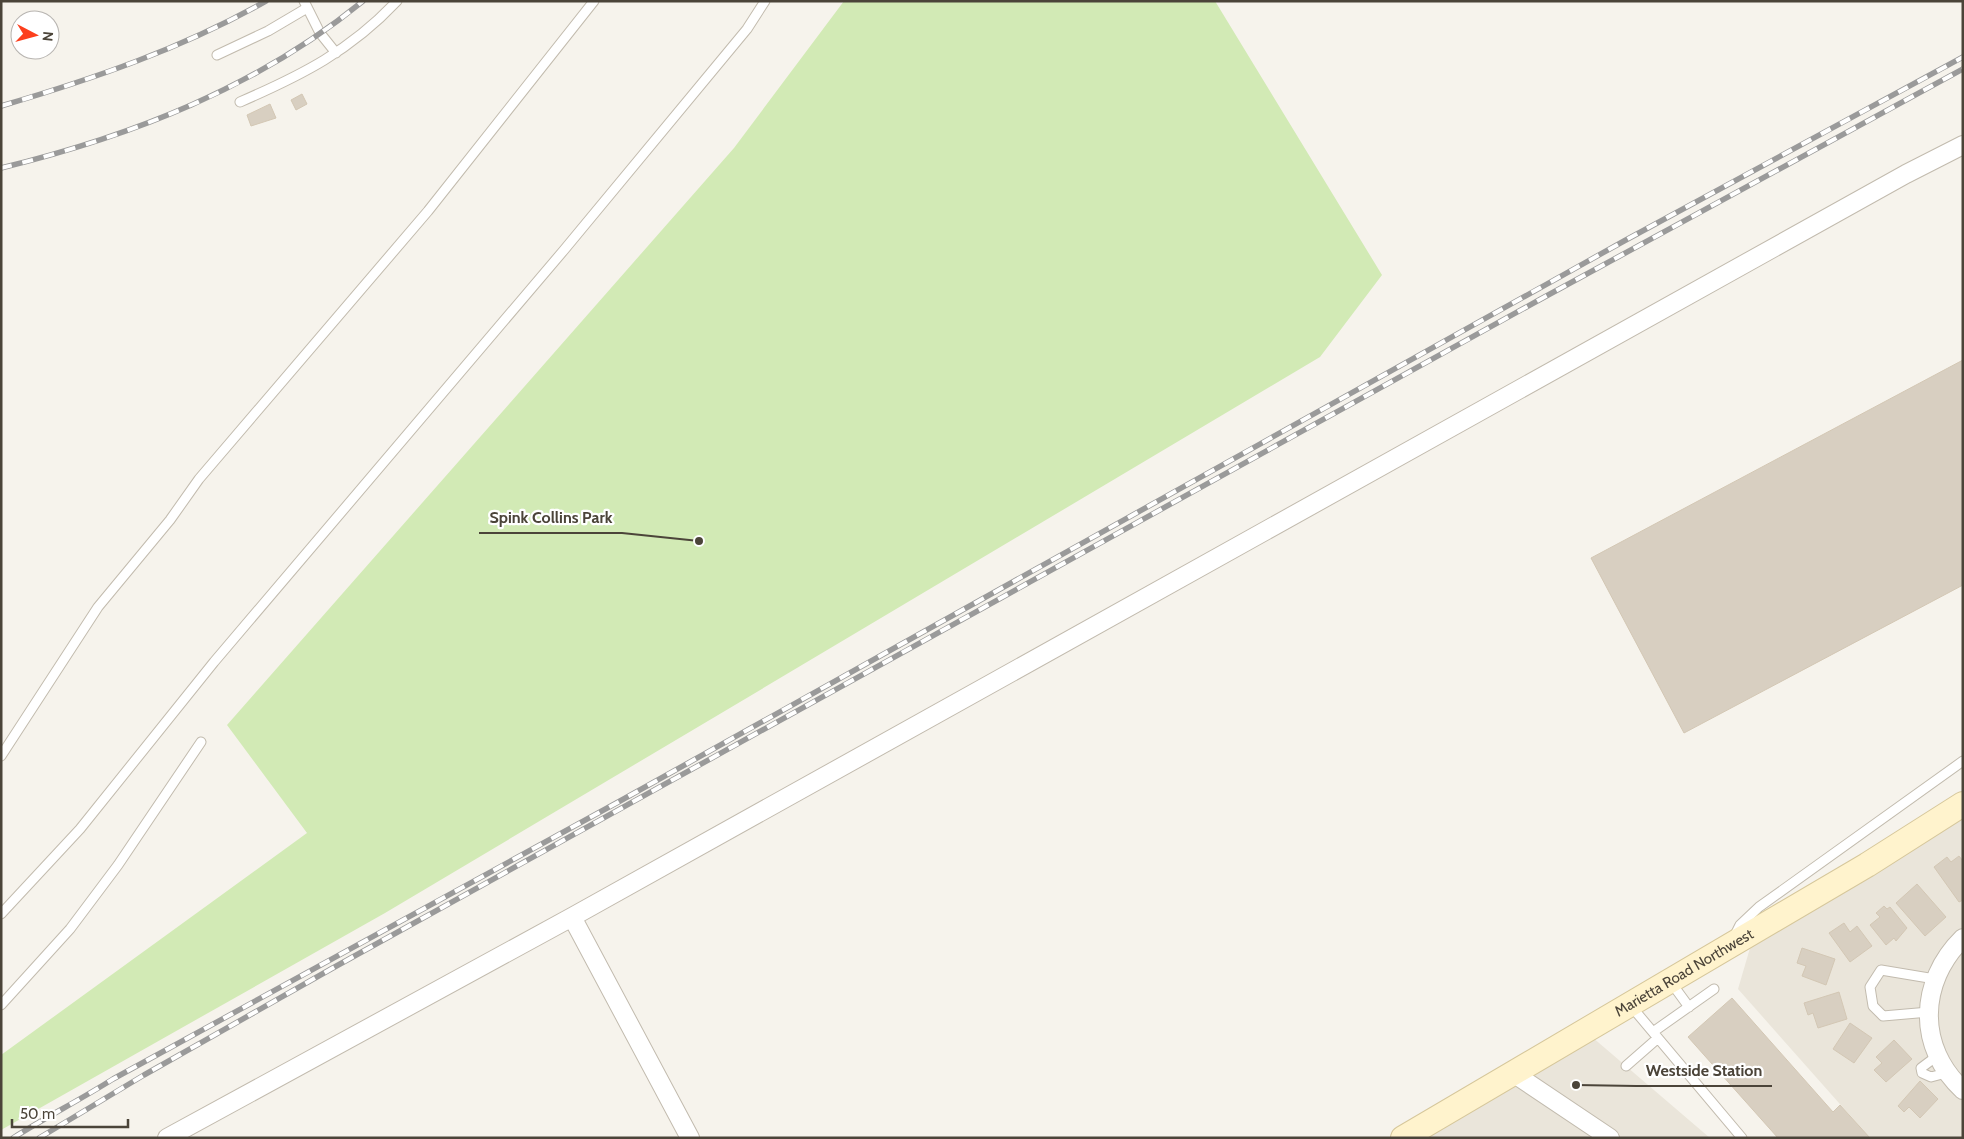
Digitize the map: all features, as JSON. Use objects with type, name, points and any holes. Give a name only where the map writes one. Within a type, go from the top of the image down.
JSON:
[{"type":"main road","name":"Marietta Road Northwest","points":[[1403,1138],[1960,810]]},
{"type":"street","points":[[167,1138],[572,917],[1897,179],[1963,145]]},
{"type":"street","points":[[572,917],[690,1138]]},
{"type":"street","points":[[1963,938],[1947,956],[1935,979],[1929,1001],[1930,1027],[1937,1056],[1946,1074],[1963,1090]]},
{"type":"street","points":[[1513,1073],[1610,1138]]},
{"type":"lane","points":[[240,102],[292,79],[336,53],[372,28],[397,1]]},
{"type":"lane","points":[[1,756],[98,607],[170,520],[200,479],[428,211],[594,1]]},
{"type":"lane","points":[[1,914],[80,829],[214,662],[564,250],[747,29],[765,1]]},
{"type":"lane","points":[[217,55],[268,31],[305,5],[320,33],[336,53]]},
{"type":"lane","points":[[1,1005],[70,929],[118,865],[201,742]]},
{"type":"lane","points":[[1729,947],[1740,926],[1759,907],[1963,761]]},
{"type":"lane","points":[[1929,1012],[1883,1016],[1873,1006],[1870,987],[1881,970],[1935,979]]},
{"type":"lane","points":[[1670,980],[1688,1007]]},
{"type":"lane","points":[[1626,1066],[1655,1035],[1688,1007],[1714,989]]},
{"type":"lane","points":[[1629,1004],[1742,1138]]},
{"type":"shaded area","points":[[1963,803],[1963,1138],[1870,1138],[1738,989],[1755,931]]},
{"type":"shaded area","points":[[1585,1031],[1710,1138],[1423,1138]]},
{"type":"green space","points":[[844,1],[1215,1],[1382,275],[1320,357],[385,913],[1,1130],[1,1055],[307,833],[227,725],[734,148]]},
{"type":"building","points":[[302,94],[307,104],[296,110],[291,100]]},
{"type":"building","points":[[270,104],[276,118],[251,126],[247,115]]},
{"type":"building","points":[[1963,360],[1963,585],[1684,733],[1591,558]]},
{"type":"building","points":[[1959,856],[1963,861],[1963,900],[1959,902],[1934,867],[1947,857],[1951,862]]},
{"type":"building","points":[[1917,884],[1946,917],[1925,936],[1896,903]]},
{"type":"building","points":[[1884,906],[1887,909],[1890,907],[1907,928],[1896,941],[1894,938],[1886,945],[1870,925],[1880,917],[1876,913]]},
{"type":"building","points":[[1844,923],[1850,932],[1857,926],[1872,946],[1850,962],[1829,933]]},
{"type":"building","points":[[1802,948],[1835,959],[1826,985],[1802,976],[1806,966],[1797,963]]},
{"type":"building","points":[[1839,992],[1847,1019],[1818,1028],[1813,1013],[1808,1015],[1804,1003]]},
{"type":"building","points":[[1732,998],[1833,1112],[1840,1105],[1870,1138],[1778,1138],[1688,1037]]},
{"type":"building","points":[[1850,1023],[1872,1038],[1854,1063],[1833,1049]]},
{"type":"building","points":[[1894,1040],[1912,1059],[1886,1082],[1874,1070],[1882,1063],[1876,1057]]},
{"type":"building","points":[[1920,1081],[1938,1099],[1920,1118],[1909,1107],[1904,1112],[1898,1106]]},
{"type":"railway","points":[[1,106],[70,85],[170,48],[235,18],[266,1]]},
{"type":"railway","points":[[1,168],[98,140],[192,105],[281,59],[323,32],[363,1]]},
{"type":"railway","points":[[13,1138],[113,1079],[620,801],[1624,241],[1963,57]]},
{"type":"railway","points":[[39,1138],[144,1075],[331,969],[1539,300],[1963,69]]},
{"type":"place","name":"Spink Collins Park","points":[[699,541]]},
{"type":"place","name":"Westside Station","points":[[1576,1085]]}]
